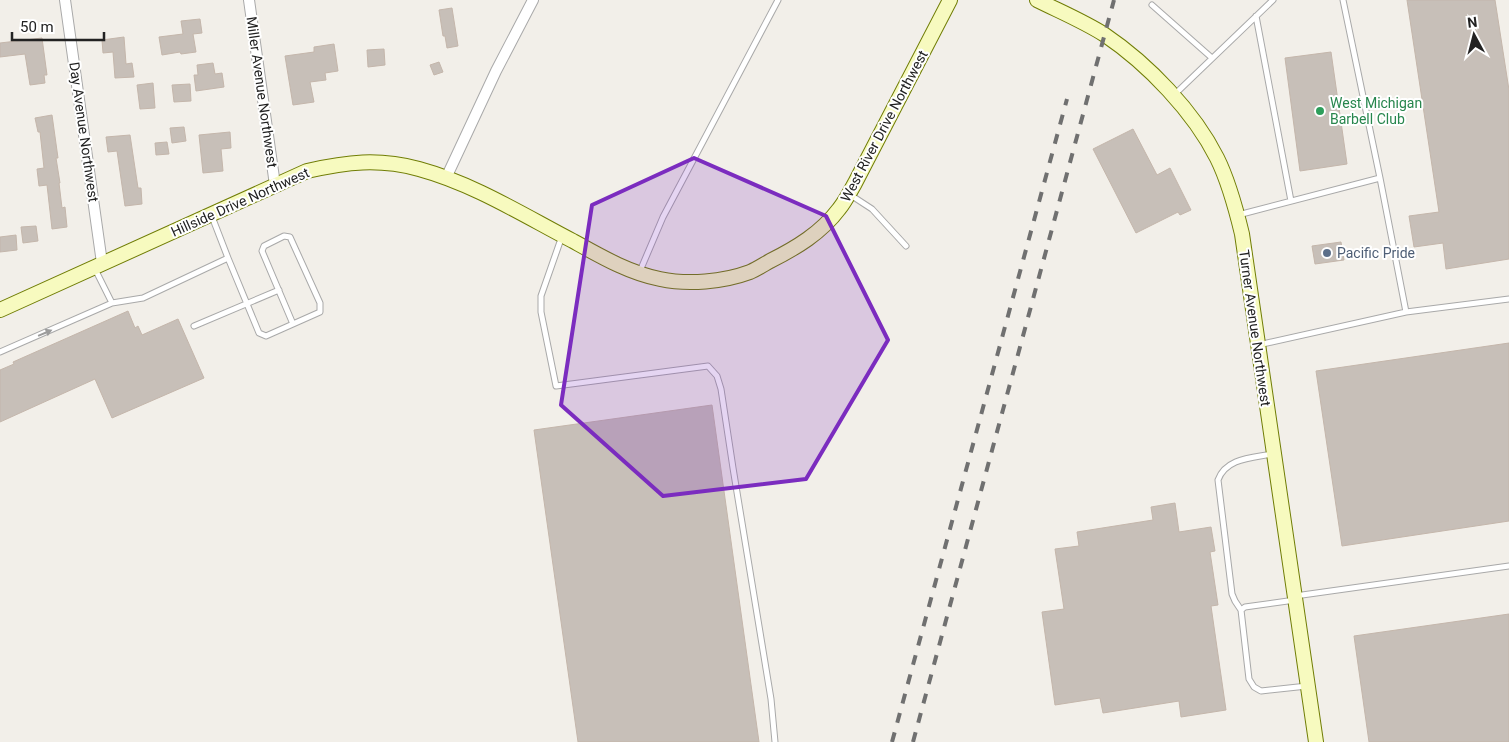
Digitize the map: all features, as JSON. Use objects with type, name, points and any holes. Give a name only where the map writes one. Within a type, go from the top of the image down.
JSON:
[{"type":"main road","name":"West River Drive Northwest","points":[[446,178],[484,194],[624,267],[659,279],[681,282],[728,278],[750,272],[788,252],[820,231],[840,208],[950,0]]},
{"type":"main road","name":"Turner Avenue Northwest","points":[[1037,0],[1105,35],[1152,73],[1174,95],[1199,128],[1217,158],[1231,194],[1238,215],[1316,742]]},
{"type":"main road","name":"Hillside Drive Northwest","points":[[0,310],[306,171],[357,162],[395,164],[446,178]]},
{"type":"street","name":"Day Avenue Northwest","points":[[66,0],[98,265]]},
{"type":"street","name":"Miller Avenue Northwest","points":[[249,0],[275,185]]},
{"type":"street","points":[[446,178],[496,71],[533,0]]},
{"type":"lane","points":[[639,272],[663,217],[778,0]]},
{"type":"lane","points":[[1174,95],[1273,0]]},
{"type":"lane","points":[[1343,0],[1406,312]]},
{"type":"lane","points":[[1152,5],[1212,58]]},
{"type":"lane","points":[[1256,16],[1291,201]]},
{"type":"lane","points":[[1238,215],[1380,178]]},
{"type":"lane","points":[[849,193],[872,209],[906,246]]},
{"type":"lane","points":[[211,214],[259,333],[266,336],[294,324],[320,312],[320,303],[290,237],[284,236],[264,246],[262,251],[294,324]]},
{"type":"lane","points":[[562,235],[541,296],[541,312],[556,386],[708,366],[717,376],[721,389],[771,699],[776,742]]},
{"type":"lane","points":[[0,352],[112,303],[143,298],[228,258]]},
{"type":"lane","points":[[98,265],[112,303]]},
{"type":"lane","points":[[194,326],[279,290]]},
{"type":"lane","points":[[1258,345],[1406,312],[1509,299]]},
{"type":"lane","points":[[1274,454],[1240,460],[1221,472],[1218,480],[1232,594],[1241,610],[1249,679],[1254,686],[1261,691],[1308,686]]},
{"type":"lane","points":[[1241,610],[1245,607],[1295,598],[1509,566]]},
{"type":"highlighted area","points":[[694,158],[826,216],[888,340],[806,479],[663,496],[561,405],[592,205]]},
{"type":"building","points":[[1407,0],[1495,0],[1509,90],[1509,259],[1446,269],[1443,243],[1414,247],[1409,216],[1439,212]]},
{"type":"building","points":[[452,8],[458,46],[447,48],[439,10]]},
{"type":"building","points":[[200,19],[202,33],[193,34],[196,52],[162,55],[159,37],[183,34],[181,21]]},
{"type":"building","points":[[124,37],[126,64],[132,63],[134,77],[115,78],[113,52],[103,53],[102,40]]},
{"type":"building","points":[[42,38],[47,75],[44,75],[45,83],[30,85],[25,54],[0,57],[0,43]]},
{"type":"building","points":[[334,44],[338,71],[325,73],[326,80],[310,82],[314,102],[293,105],[285,56],[314,52],[314,47]]},
{"type":"building","points":[[384,49],[385,65],[368,67],[367,50]]},
{"type":"building","points":[[1331,52],[1347,164],[1300,171],[1285,58]]},
{"type":"building","points":[[439,62],[443,72],[434,75],[430,65]]},
{"type":"building","points":[[213,63],[215,74],[222,73],[224,87],[196,91],[194,75],[198,75],[197,65]]},
{"type":"building","points":[[153,83],[155,108],[140,109],[137,85]]},
{"type":"building","points":[[190,84],[191,101],[174,102],[172,85]]},
{"type":"building","points":[[52,115],[62,208],[65,207],[67,227],[52,229],[47,185],[39,186],[37,169],[44,168],[40,132],[38,132],[35,118]]},
{"type":"building","points":[[184,127],[186,141],[172,143],[170,128]]},
{"type":"building","points":[[1133,129],[1157,175],[1170,168],[1191,210],[1180,215],[1178,212],[1136,233],[1093,149]]},
{"type":"building","points":[[230,132],[231,148],[221,149],[223,171],[203,173],[199,135]]},
{"type":"building","points":[[130,135],[138,188],[141,188],[142,204],[125,206],[117,151],[108,152],[106,137]]},
{"type":"building","points":[[167,142],[169,154],[156,155],[155,143]]},
{"type":"building","points":[[36,226],[38,241],[23,243],[21,227]]},
{"type":"building","points":[[16,235],[17,250],[0,252],[0,237]]},
{"type":"building","points":[[1341,242],[1344,260],[1315,264],[1312,246]]},
{"type":"building","points":[[128,311],[135,328],[138,326],[142,335],[178,319],[204,378],[112,418],[95,379],[0,422],[0,370],[14,364],[13,362]]},
{"type":"building","points":[[1509,343],[1509,521],[1342,546],[1316,371]]},
{"type":"building","points":[[712,405],[759,742],[578,742],[534,430]]},
{"type":"building","points":[[1175,503],[1179,532],[1211,527],[1215,551],[1210,552],[1218,605],[1211,606],[1226,710],[1181,717],[1179,701],[1103,713],[1100,698],[1055,705],[1042,612],[1064,609],[1055,549],[1079,546],[1077,532],[1153,520],[1151,507]]},
{"type":"building","points":[[1509,614],[1509,742],[1369,742],[1354,636]]},
{"type":"railway","points":[[913,742],[1114,0]]},
{"type":"railway","points":[[892,742],[1067,99]]},
{"type":"place","name":"West Michigan Barbell Club","points":[[1320,111]]},
{"type":"place","name":"Pacific Pride","points":[[1327,253]]}]
